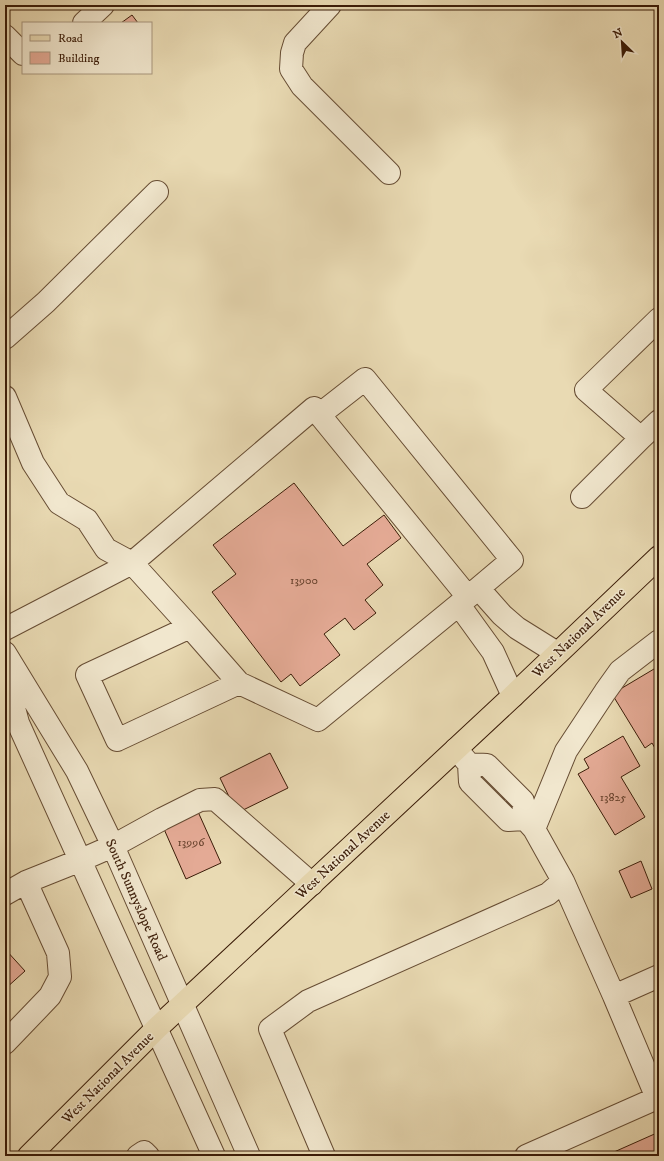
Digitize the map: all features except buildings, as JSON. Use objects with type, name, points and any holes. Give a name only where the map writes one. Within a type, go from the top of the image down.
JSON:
[{"type":"main road","name":"West National Avenue","points":[[33,1155],[157,1028],[312,884],[463,757],[513,696],[659,557]]},
{"type":"street","points":[[85,22],[103,5]]},
{"type":"street","points":[[330,5],[295,43],[292,53],[291,69],[302,86],[389,173]]},
{"type":"street","points":[[5,36],[22,53]]},
{"type":"street","points":[[5,338],[46,302],[157,192]]},
{"type":"street","points":[[641,438],[586,390],[659,318]]},
{"type":"street","points":[[5,397],[33,463],[58,503],[87,520],[106,549],[132,563],[239,683],[318,720],[512,560],[365,379],[319,415]]},
{"type":"street","points":[[5,629],[132,563],[314,408],[469,597],[513,696]]},
{"type":"street","points":[[582,497],[659,421]]},
{"type":"street","points":[[469,597],[502,615],[517,628],[557,654]]},
{"type":"street","points":[[190,627],[87,675],[117,740],[239,683]]},
{"type":"street","points":[[529,824],[566,751],[605,692],[620,671],[659,641]]},
{"type":"street","name":"South Sunnyslope Road","points":[[5,653],[77,771],[113,846],[249,1156]]},
{"type":"street","points":[[5,675],[18,722],[214,1156]]},
{"type":"street","points":[[463,757],[470,782],[508,820],[529,824],[563,881],[658,1099],[526,1156]]},
{"type":"street","points":[[5,894],[26,882],[113,846],[200,800],[215,799],[312,884]]},
{"type":"street","points":[[324,1156],[270,1029],[308,1001],[548,894],[563,881]]},
{"type":"street","points":[[5,1043],[50,996],[60,977],[58,953],[26,882]]},
{"type":"street","points":[[614,996],[659,976]]},
{"type":"street","points":[[138,1156],[144,1152],[148,1156]]}]
